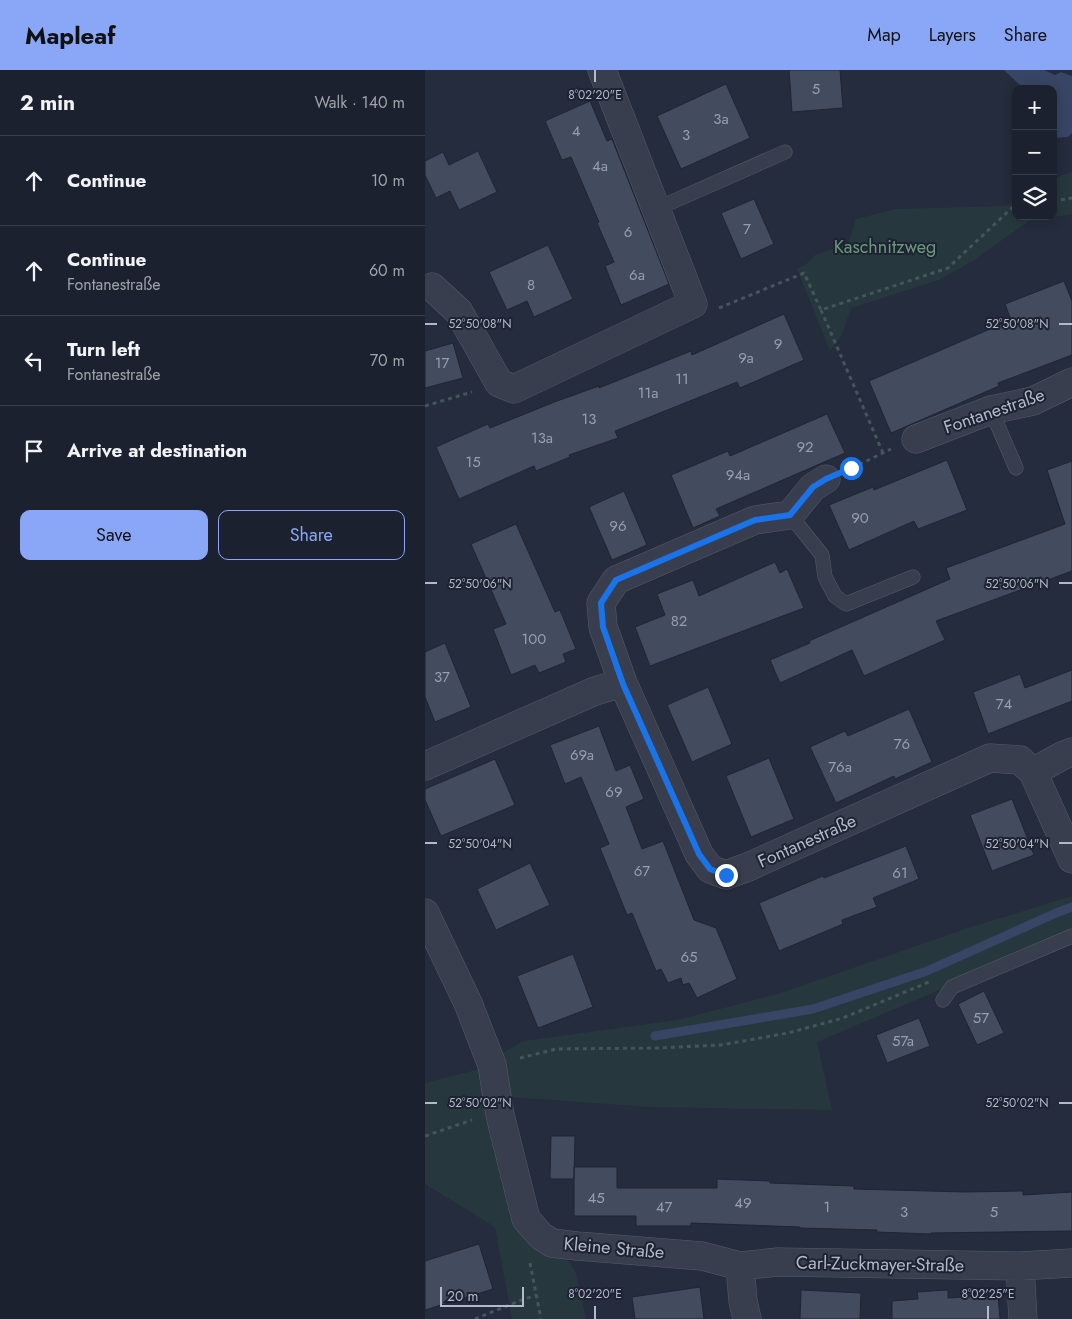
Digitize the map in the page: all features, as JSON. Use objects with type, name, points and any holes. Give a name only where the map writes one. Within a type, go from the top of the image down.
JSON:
[{"type":"street","points":[[432,287],[459,312],[499,383],[514,389],[693,304],[602,70]]},
{"type":"street","name":"Fontanestraße","points":[[916,439],[991,410],[1033,401],[1072,382]]},
{"type":"street","points":[[790,515],[813,487],[826,479]]},
{"type":"street","name":"Fontanestraße","points":[[790,515],[755,520],[616,580],[601,603],[603,627],[623,684],[699,854],[710,869],[726,875],[748,867],[990,758],[1020,760],[1033,772]]},
{"type":"street","points":[[425,766],[595,691],[623,684]]},
{"type":"street","points":[[1072,752],[1033,772],[1072,859]]},
{"type":"street","name":"Kleine Straße","points":[[427,920],[468,1003],[492,1065],[500,1116],[525,1219],[541,1236],[552,1243],[703,1256],[740,1266]]},
{"type":"street","name":"Carl-Zuckmayer-Straße","points":[[740,1266],[778,1262],[1020,1266],[1072,1263]]},
{"type":"street","points":[[740,1266],[743,1301],[747,1319]]},
{"type":"street","points":[[1020,1266],[1023,1319]]},
{"type":"lane","points":[[656,208],[785,152]]},
{"type":"lane","points":[[991,410],[1016,468]]},
{"type":"lane","points":[[790,515],[822,555],[825,577],[835,596],[846,604],[913,577]]},
{"type":"lane","points":[[943,1000],[952,987],[1072,936]]},
{"type":"path","points":[[1057,200],[1072,198]]},
{"type":"path","points":[[821,310],[948,268],[1012,208]]},
{"type":"path","points":[[693,304],[711,312],[804,273],[883,452]]},
{"type":"path","points":[[425,406],[499,383]]},
{"type":"path","points":[[826,479],[883,452],[916,439]]},
{"type":"path","points":[[492,1065],[556,1049],[721,1045],[788,1033],[843,1018],[931,981]]},
{"type":"path","points":[[425,1136],[475,1119],[500,1116]]},
{"type":"path","points":[[541,1236],[530,1264],[541,1319]]},
{"type":"path","points":[[475,1319],[537,1295]]},
{"type":"green space","name":"Kaschnitzweg","points":[[1072,172],[1072,214],[1057,216],[1057,178]]},
{"type":"green space","name":"Kaschnitzweg","points":[[1012,202],[1012,220],[1035,220],[1029,221],[973,261],[939,280],[851,308],[842,335],[830,351],[797,269],[805,265],[815,255],[848,244],[856,219],[896,209],[1006,206]]},
{"type":"green space","points":[[1072,896],[1072,934],[817,1042],[832,1110],[648,1107],[511,1097],[539,1214],[576,1273],[586,1319],[512,1319],[495,1227],[425,1184],[425,1083],[476,1070],[483,1063],[524,1041],[677,1020],[778,994],[965,929]]},
{"type":"water","points":[[1004,70],[1044,70],[1055,75],[1061,72],[1072,76],[1072,133],[1068,137],[1057,138],[1057,85],[1020,85]]},
{"type":"building","points":[[789,70],[840,70],[843,108],[792,112]]},
{"type":"building","points":[[726,84],[750,138],[681,169],[657,116]]},
{"type":"building","points":[[590,101],[607,141],[612,139],[669,284],[621,305],[605,266],[614,262],[597,223],[599,222],[571,157],[562,160],[545,121]]},
{"type":"building","points":[[478,151],[497,192],[459,210],[450,191],[436,198],[425,175],[425,161],[443,152],[449,165]]},
{"type":"building","points":[[754,199],[774,244],[741,259],[721,213]]},
{"type":"building","points":[[548,245],[573,299],[534,317],[527,301],[507,310],[489,272]]},
{"type":"building","points":[[1064,281],[1072,301],[1072,355],[998,383],[999,386],[891,433],[869,381],[1011,320],[1005,304]]},
{"type":"building","points":[[784,314],[804,360],[740,388],[737,382],[615,431],[618,438],[569,455],[570,457],[536,471],[534,466],[459,499],[436,447],[488,424],[490,428],[557,401],[599,386],[599,388],[691,351],[692,355]]},
{"type":"building","points":[[453,343],[463,378],[425,388],[425,351]]},
{"type":"building","points":[[827,414],[845,453],[716,509],[720,516],[693,528],[671,475],[728,451],[730,456]]},
{"type":"building","points":[[947,460],[967,510],[918,529],[914,521],[849,550],[829,505],[873,487],[874,490]]},
{"type":"building","points":[[1072,461],[1072,571],[936,621],[945,640],[864,676],[852,650],[780,683],[770,660],[950,579],[946,568],[1065,524],[1047,470]]},
{"type":"building","points":[[624,491],[647,545],[612,560],[589,507]]},
{"type":"building","points":[[516,524],[555,612],[560,610],[576,649],[563,654],[566,662],[539,673],[535,665],[511,675],[493,629],[506,624],[471,544]]},
{"type":"building","points":[[775,562],[780,573],[787,569],[804,608],[650,666],[635,627],[665,615],[657,594],[693,580],[699,596]]},
{"type":"building","points":[[445,643],[471,707],[435,722],[425,697],[425,652]]},
{"type":"building","points":[[1072,670],[1072,701],[988,734],[973,692],[1020,674],[1025,688]]},
{"type":"building","points":[[708,687],[732,744],[692,762],[667,705]]},
{"type":"building","points":[[909,709],[932,762],[895,779],[894,776],[836,803],[810,747],[845,731],[848,736]]},
{"type":"building","points":[[599,726],[616,771],[630,765],[644,799],[626,807],[642,849],[663,841],[694,920],[716,928],[737,979],[697,998],[689,983],[683,985],[681,978],[668,983],[661,969],[656,971],[632,913],[627,915],[600,848],[609,844],[581,777],[565,784],[550,745]]},
{"type":"building","points":[[769,758],[794,819],[751,837],[726,776]]},
{"type":"building","points":[[495,759],[515,805],[441,836],[425,800],[425,789]]},
{"type":"building","points":[[1012,799],[1034,855],[992,871],[970,815]]},
{"type":"building","points":[[906,846],[919,879],[873,898],[877,907],[842,920],[843,924],[779,951],[759,903],[823,876],[824,878]]},
{"type":"building","points":[[530,863],[550,905],[496,930],[477,889]]},
{"type":"building","points":[[573,954],[593,1007],[538,1028],[517,976]]},
{"type":"building","points":[[984,991],[1004,1033],[977,1045],[958,1004]]},
{"type":"building","points":[[919,1018],[930,1046],[887,1063],[876,1035]]},
{"type":"building","points":[[551,1136],[575,1136],[574,1179],[550,1179]]},
{"type":"building","points":[[574,1167],[617,1167],[617,1188],[717,1188],[717,1179],[854,1186],[854,1189],[965,1192],[1023,1191],[1023,1195],[1072,1192],[1072,1231],[931,1234],[877,1232],[877,1230],[691,1223],[691,1226],[636,1226],[636,1216],[574,1216]]},
{"type":"building","points":[[479,1244],[493,1289],[425,1310],[425,1261]]},
{"type":"building","points":[[700,1287],[704,1319],[635,1319],[632,1297]]},
{"type":"building","points":[[801,1290],[861,1293],[860,1319],[800,1319]]},
{"type":"building","points":[[948,1290],[948,1298],[998,1295],[1000,1319],[892,1319],[892,1301],[918,1299],[917,1292]]},
{"type":"waterway","points":[[655,1036],[813,1009],[927,971],[1072,907]]},
{"type":"route","points":[[726,875],[710,869],[699,854],[623,684],[603,627],[601,603],[616,580],[755,520],[790,515],[813,487],[851,468]]}]
